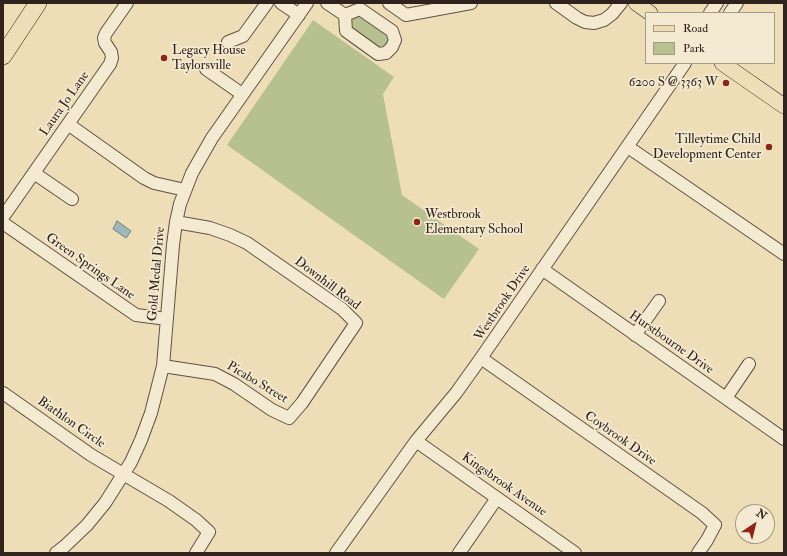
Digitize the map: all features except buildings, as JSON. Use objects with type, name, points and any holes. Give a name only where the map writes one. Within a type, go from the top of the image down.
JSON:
[{"type":"highway","points":[[3,56],[38,3]]},
{"type":"main road","points":[[636,3],[649,12]]},
{"type":"main road","points":[[723,64],[784,106]]},
{"type":"street","name":"Laura Jo Lane","points":[[3,217],[110,64],[112,58],[111,52],[105,43],[104,38],[106,32],[127,3]]},
{"type":"street","points":[[228,42],[243,36],[267,3]]},
{"type":"street","points":[[281,3],[299,15]]},
{"type":"street","name":"Gold Medal Drive","points":[[56,553],[87,525],[105,503],[124,474],[141,440],[151,414],[163,366],[176,222],[185,190],[201,156],[242,94],[307,3]]},
{"type":"street","points":[[327,3],[344,15]]},
{"type":"street","points":[[389,3],[406,15],[471,3]]},
{"type":"street","points":[[556,3],[577,18],[585,22],[594,23],[604,20],[612,14],[621,3]]},
{"type":"street","points":[[711,12],[716,3]]},
{"type":"street","points":[[731,12],[737,3]]},
{"type":"street","name":"Westbrook Drive","points":[[336,553],[416,441],[456,393],[482,358],[684,64]]},
{"type":"street","points":[[206,69],[242,94]]},
{"type":"street","points":[[68,124],[144,178],[154,183],[185,190]]},
{"type":"street","points":[[628,147],[784,254]]},
{"type":"street","points":[[34,173],[72,200]]},
{"type":"street","name":"Downhill Road","points":[[176,222],[210,228],[247,243],[342,309],[356,323],[302,403],[289,418]]},
{"type":"street","name":"Green Springs Lane","points":[[3,223],[136,315],[167,319]]},
{"type":"street","name":"Hurstbourne Drive","points":[[542,269],[784,439]]},
{"type":"street","points":[[635,335],[659,301]]},
{"type":"street","name":"Coybrook Drive","points":[[482,358],[702,513],[715,525],[698,553]]},
{"type":"street","points":[[726,398],[749,364]]},
{"type":"street","name":"Picabo Street","points":[[163,366],[215,374],[234,384],[272,410],[289,418]]},
{"type":"street","name":"Biathlon Circle","points":[[3,393],[91,455],[169,500],[196,520],[209,532],[196,553]]},
{"type":"street","name":"Kingsbrook Avenue","points":[[416,441],[576,553]]},
{"type":"street","points":[[459,553],[497,498]]},
{"type":"green space","points":[[359,15],[387,34],[387,44],[381,47],[378,46],[353,30],[351,20],[353,17]]},
{"type":"green space","points":[[313,20],[394,77],[383,94],[402,195],[479,249],[444,299],[227,145]]},
{"type":"water","points":[[117,221],[131,231],[126,238],[113,229]]},
{"type":"place","name":"Legacy House Taylorsville","points":[[164,58]]},
{"type":"place","name":"6200 S @ 3363 W","points":[[726,83]]},
{"type":"place","name":"Tilleytime Child Development Center","points":[[769,147]]},
{"type":"place","name":"Westbrook Elementary School","points":[[417,222]]}]
